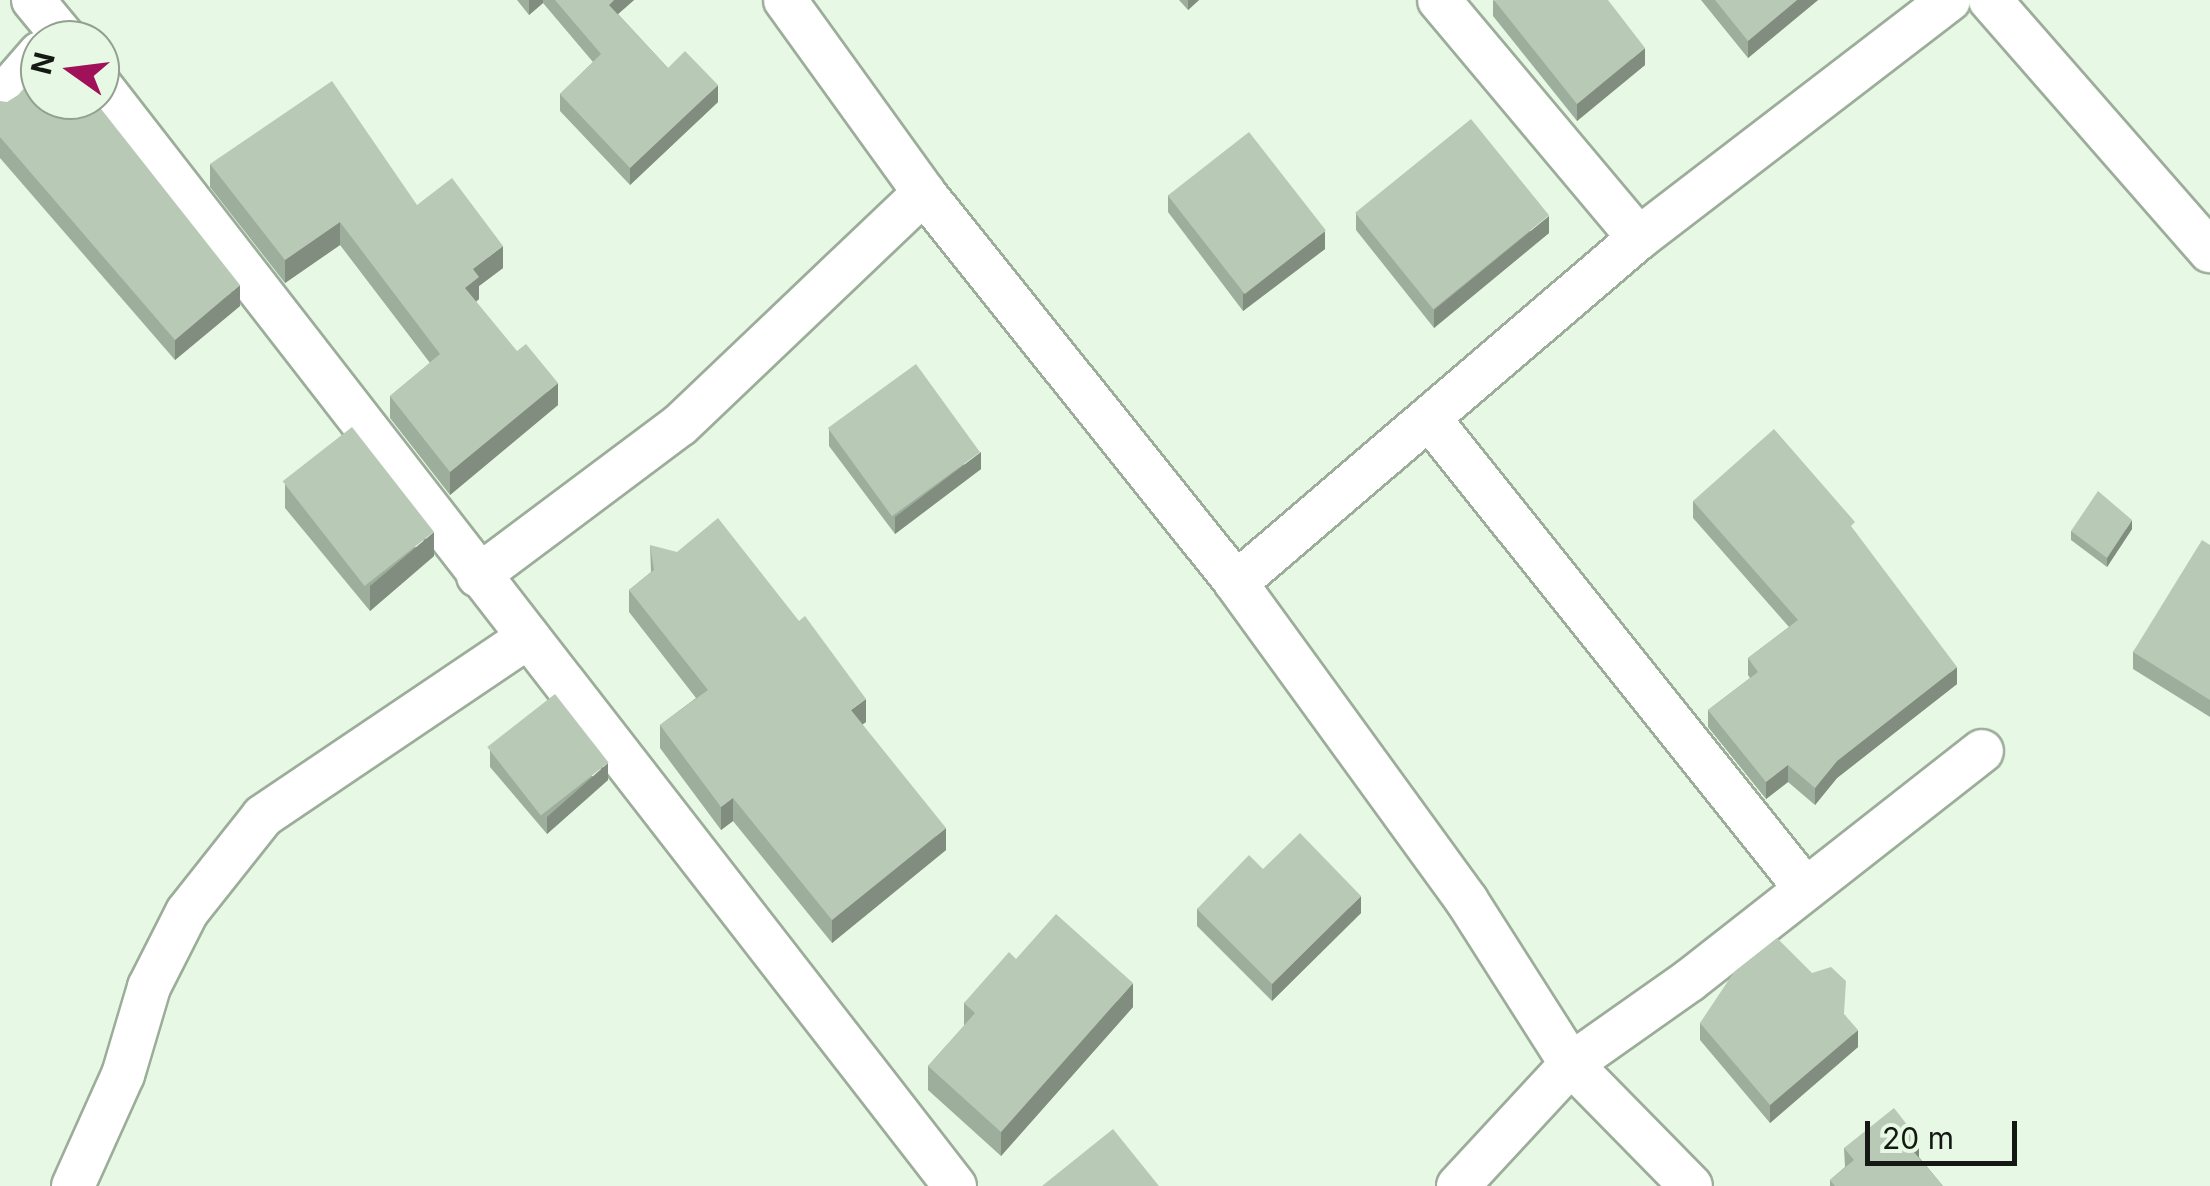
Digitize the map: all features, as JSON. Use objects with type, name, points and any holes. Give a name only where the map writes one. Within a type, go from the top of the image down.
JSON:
[{"type":"street","points":[[785,0],[924,193],[1236,583],[1467,901],[1571,1064],[1691,1186]]},
{"type":"street","points":[[1440,0],[1639,238]]},
{"type":"street","points":[[1236,583],[1639,238],[1949,0]]},
{"type":"street","points":[[1990,0],[2210,251]]},
{"type":"street","points":[[0,99],[20,73]]},
{"type":"street","points":[[120,110],[954,1186]]},
{"type":"street","points":[[478,576],[680,425],[924,193]]},
{"type":"street","points":[[1429,418],[1805,888]]},
{"type":"street","points":[[74,1186],[123,1075],[156,972],[188,912],[263,816],[528,637]]},
{"type":"street","points":[[1458,1186],[1571,1064],[1982,751]]},
{"type":"building","points":[[555,0],[614,0],[609,5],[668,68],[685,51],[718,85],[630,168],[560,94],[601,54]]},
{"type":"building","points":[[1494,0],[1608,0],[1645,48],[1577,104]]},
{"type":"building","points":[[1715,0],[1797,0],[1748,41]]},
{"type":"building","points":[[332,81],[417,205],[452,178],[503,246],[473,269],[479,277],[465,288],[517,351],[526,344],[558,383],[450,472],[390,396],[440,354],[340,222],[285,260],[210,164]]},
{"type":"building","points":[[20,93],[20,120],[110,120],[240,285],[175,340],[0,137],[0,101],[7,102]]},
{"type":"building","points":[[1471,119],[1549,215],[1433,309],[1355,213]]},
{"type":"building","points":[[1249,132],[1326,231],[1245,294],[1168,195]]},
{"type":"building","points":[[916,364],[980,452],[892,516],[828,428]]},
{"type":"building","points":[[352,427],[434,532],[365,586],[283,481]]},
{"type":"building","points":[[1774,429],[1855,522],[1851,526],[1957,667],[1837,761],[1815,788],[1788,765],[1766,782],[1708,710],[1758,672],[1748,658],[1798,620],[1693,501]]},
{"type":"building","points":[[2098,491],[2132,520],[2107,558],[2071,531]]},
{"type":"building","points":[[718,518],[799,621],[805,616],[866,699],[851,710],[946,828],[832,920],[733,798],[721,807],[660,725],[708,690],[629,590],[654,570],[650,545],[677,552]]},
{"type":"building","points":[[2202,540],[2210,545],[2210,700],[2133,652]]},
{"type":"building","points":[[555,694],[609,763],[541,816],[487,747]]},
{"type":"building","points":[[1300,833],[1361,896],[1272,984],[1197,909],[1249,855],[1263,869]]},
{"type":"building","points":[[1056,914],[1133,983],[1001,1132],[928,1066],[975,1013],[964,1003],[1009,952],[1016,959]]},
{"type":"building","points":[[1777,938],[1812,973],[1831,967],[1846,981],[1844,1014],[1858,1030],[1770,1105],[1700,1023],[1734,972]]},
{"type":"building","points":[[1894,1108],[1919,1140],[1913,1151],[1943,1186],[1835,1186],[1830,1180],[1854,1160],[1844,1148]]},
{"type":"building","points":[[1113,1129],[1159,1186],[1042,1186]]}]
